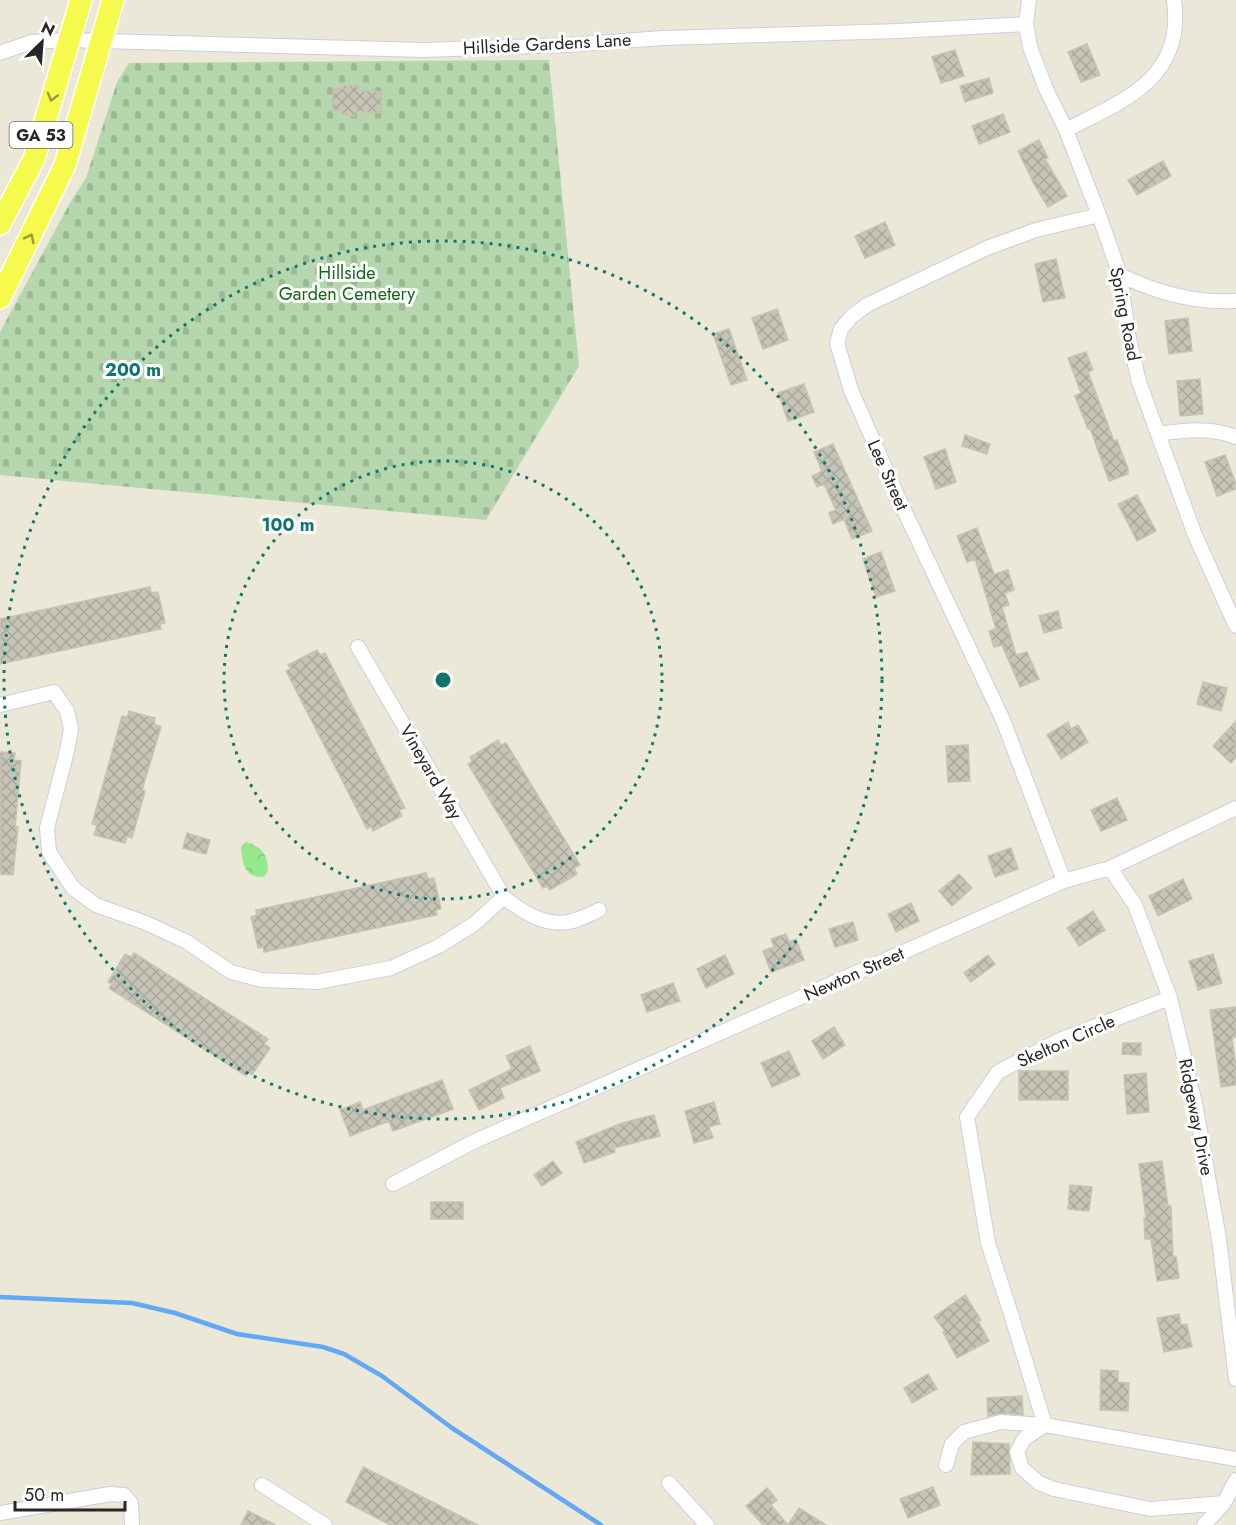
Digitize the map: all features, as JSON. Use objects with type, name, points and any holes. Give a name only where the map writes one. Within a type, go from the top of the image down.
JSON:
[{"type":"main road","name":"GA 53","points":[[0,224],[34,159],[81,0]]},
{"type":"main road","name":"GA 53","points":[[0,298],[65,165],[113,0]]},
{"type":"street","name":"Spring Road","points":[[1029,0],[1026,24],[1030,46],[1066,130],[1120,275],[1128,334],[1139,382],[1195,534],[1236,626]]},
{"type":"street","points":[[1066,130],[1134,94],[1154,76],[1167,58],[1175,38],[1174,0]]},
{"type":"street","name":"Hillside Gardens Lane","points":[[0,53],[31,42],[68,40],[423,51],[663,38],[890,32],[1026,24]]},
{"type":"street","name":"Lee Street","points":[[1064,881],[1003,720],[897,495],[851,390],[837,344],[841,329],[852,316],[867,306],[987,248],[1036,230],[1099,214]]},
{"type":"street","points":[[1120,275],[1149,289],[1180,298],[1217,302],[1236,301]]},
{"type":"street","points":[[1158,434],[1205,430],[1221,431],[1236,436]]},
{"type":"street","name":"Vineyard Way","points":[[358,647],[504,897],[521,911],[543,921],[571,922],[599,910]]},
{"type":"street","points":[[0,705],[54,692],[67,711],[71,729],[68,752],[47,828],[49,852],[73,888],[96,905],[146,923],[188,942],[231,972],[262,980],[317,982],[391,968],[439,946],[474,924],[504,897]]},
{"type":"street","name":"Newton Street","points":[[393,1184],[473,1142],[1064,881],[1110,868],[1236,808]]},
{"type":"street","name":"Ridgeway Drive","points":[[1110,868],[1135,905],[1170,998],[1195,1103],[1219,1239],[1236,1379]]},
{"type":"street","name":"Skelton Circle","points":[[1045,1425],[988,1243],[967,1117],[998,1072],[1062,1039],[1170,998]]},
{"type":"street","points":[[946,1465],[952,1444],[964,1432],[1002,1422],[1045,1425],[1236,1459]]},
{"type":"street","points":[[1045,1425],[1024,1439],[1017,1452],[1022,1468],[1039,1483],[1054,1490],[1150,1509],[1224,1503]]},
{"type":"street","points":[[1204,1525],[1224,1503],[1236,1480]]},
{"type":"street","points":[[669,1483],[707,1525]]},
{"type":"street","points":[[262,1485],[325,1525]]},
{"type":"street","points":[[0,1513],[110,1494],[124,1496],[131,1503],[132,1525]]},
{"type":"green space","name":"Hillside Garden Cemetery","points":[[549,60],[579,366],[486,520],[0,475],[0,332],[71,201],[86,178],[117,82],[129,63]]},
{"type":"green space","points":[[246,842],[263,852],[267,860],[268,871],[264,877],[253,875],[246,869],[241,847]]},
{"type":"building","points":[[1087,44],[1100,75],[1081,82],[1068,52]]},
{"type":"building","points":[[955,50],[964,76],[941,83],[932,57]]},
{"type":"building","points":[[989,78],[993,93],[965,102],[960,86]]},
{"type":"building","points":[[343,85],[358,86],[358,90],[382,92],[381,113],[355,111],[354,116],[342,114],[342,110],[332,110],[333,88],[343,89]]},
{"type":"building","points":[[1003,114],[1010,132],[979,144],[972,126]]},
{"type":"building","points":[[1039,140],[1048,158],[1045,159],[1067,196],[1048,207],[1018,151]]},
{"type":"building","points":[[1163,161],[1171,176],[1137,195],[1128,180]]},
{"type":"building","points":[[885,222],[895,245],[865,258],[855,236]]},
{"type":"building","points":[[1056,259],[1065,298],[1043,302],[1035,264]]},
{"type":"building","points":[[777,309],[788,340],[763,349],[752,318]]},
{"type":"building","points":[[1188,318],[1192,351],[1169,354],[1165,321]]},
{"type":"building","points":[[729,329],[747,380],[731,385],[713,334]]},
{"type":"building","points":[[1086,352],[1093,370],[1088,372],[1114,441],[1117,440],[1128,469],[1128,474],[1109,481],[1090,428],[1088,429],[1075,396],[1081,393],[1068,358]]},
{"type":"building","points":[[1200,379],[1203,414],[1180,416],[1177,381]]},
{"type":"building","points":[[804,384],[814,412],[788,421],[778,393]]},
{"type":"building","points":[[965,435],[990,444],[987,454],[962,446]]},
{"type":"building","points":[[833,444],[872,531],[852,539],[844,519],[833,524],[829,513],[836,510],[824,484],[817,487],[812,476],[822,471],[814,452]]},
{"type":"building","points":[[945,449],[956,482],[936,489],[924,457]]},
{"type":"building","points":[[1225,455],[1236,489],[1217,496],[1205,462]]},
{"type":"building","points":[[1137,495],[1156,531],[1137,541],[1118,504]]},
{"type":"building","points":[[977,528],[994,574],[1008,570],[1014,590],[1005,593],[1009,605],[1002,607],[1016,655],[1027,652],[1039,679],[1020,687],[1002,645],[994,647],[989,631],[996,629],[975,559],[967,562],[957,536]]},
{"type":"building","points":[[881,552],[895,591],[876,597],[863,559]]},
{"type":"building","points":[[150,587],[151,593],[158,592],[165,623],[160,624],[161,629],[0,664],[0,619]]},
{"type":"building","points":[[1058,611],[1062,628],[1044,633],[1039,616]]},
{"type":"building","points":[[317,650],[320,655],[325,653],[405,808],[399,810],[402,816],[373,831],[371,826],[367,829],[286,671],[291,669],[288,665]]},
{"type":"building","points":[[1203,682],[1227,688],[1221,711],[1197,704]]},
{"type":"building","points":[[129,711],[155,718],[154,724],[161,727],[142,790],[145,791],[132,838],[127,836],[125,843],[94,835],[97,825],[92,824],[122,716],[127,717]]},
{"type":"building","points":[[1236,721],[1236,757],[1231,763],[1213,746]]},
{"type":"building","points":[[1068,722],[1071,729],[1078,725],[1088,742],[1061,759],[1047,735]]},
{"type":"building","points":[[498,740],[501,745],[506,743],[580,865],[574,868],[577,874],[550,890],[547,886],[543,888],[468,764],[472,761],[470,757]]},
{"type":"building","points":[[968,745],[970,781],[948,782],[946,746]]},
{"type":"building","points":[[0,752],[15,753],[14,760],[21,761],[13,875],[0,874]]},
{"type":"building","points":[[1117,798],[1127,820],[1101,831],[1091,810]]},
{"type":"building","points":[[187,833],[210,840],[206,854],[183,848]]},
{"type":"building","points":[[1011,848],[1018,869],[995,877],[988,856]]},
{"type":"building","points":[[426,873],[428,879],[434,878],[441,909],[436,910],[437,915],[264,952],[263,947],[258,948],[251,917],[257,915],[256,910]]},
{"type":"building","points":[[959,874],[972,888],[952,906],[939,891]]},
{"type":"building","points":[[1183,879],[1192,899],[1158,916],[1149,896]]},
{"type":"building","points":[[911,903],[919,921],[896,932],[888,914]]},
{"type":"building","points":[[1093,911],[1105,930],[1079,946],[1067,928]]},
{"type":"building","points":[[853,922],[858,940],[835,947],[829,929]]},
{"type":"building","points":[[786,934],[789,942],[796,939],[804,960],[771,972],[763,951],[774,947],[771,939]]},
{"type":"building","points":[[134,953],[268,1039],[264,1044],[270,1048],[252,1075],[248,1072],[246,1076],[109,988],[112,984],[108,982],[125,954],[131,957]]},
{"type":"building","points":[[1213,954],[1222,983],[1198,990],[1189,961]]},
{"type":"building","points":[[725,955],[734,974],[706,988],[697,969]]},
{"type":"building","points":[[988,955],[995,964],[971,982],[964,973]]},
{"type":"building","points":[[673,983],[680,1001],[647,1012],[641,995]]},
{"type":"building","points":[[1236,1007],[1236,1037],[1232,1038],[1236,1085],[1221,1087],[1210,1010]]},
{"type":"building","points":[[834,1027],[845,1045],[823,1059],[812,1041]]},
{"type":"building","points":[[1123,1043],[1141,1043],[1141,1055],[1122,1054]]},
{"type":"building","points":[[530,1046],[540,1071],[500,1088],[504,1098],[479,1110],[469,1090],[512,1069],[506,1056]]},
{"type":"building","points":[[789,1051],[800,1075],[772,1087],[761,1063]]},
{"type":"building","points":[[1019,1071],[1068,1071],[1068,1100],[1019,1100]]},
{"type":"building","points":[[1146,1073],[1149,1112],[1127,1114],[1124,1075]]},
{"type":"building","points":[[442,1080],[453,1109],[393,1131],[389,1121],[350,1136],[340,1110],[360,1102],[363,1110]]},
{"type":"building","points":[[714,1102],[720,1124],[709,1127],[713,1138],[694,1143],[685,1111]]},
{"type":"building","points":[[654,1115],[660,1136],[614,1148],[615,1152],[584,1163],[576,1142],[622,1123]]},
{"type":"building","points":[[553,1161],[562,1173],[542,1186],[534,1175]]},
{"type":"building","points":[[1162,1161],[1168,1206],[1171,1206],[1173,1257],[1176,1256],[1179,1278],[1157,1281],[1151,1239],[1145,1239],[1144,1218],[1146,1218],[1139,1164]]},
{"type":"building","points":[[1070,1185],[1092,1187],[1089,1211],[1068,1209]]},
{"type":"building","points":[[431,1202],[463,1202],[463,1219],[431,1219]]},
{"type":"building","points":[[965,1295],[981,1320],[978,1321],[989,1341],[957,1358],[943,1332],[945,1331],[934,1317]]},
{"type":"building","points":[[1179,1314],[1181,1325],[1187,1324],[1192,1347],[1164,1352],[1157,1318]]},
{"type":"building","points":[[1101,1370],[1118,1371],[1118,1382],[1129,1383],[1128,1411],[1100,1410]]},
{"type":"building","points":[[928,1374],[937,1389],[912,1403],[904,1388]]},
{"type":"building","points":[[1022,1396],[1023,1415],[1001,1413],[988,1416],[987,1398]]},
{"type":"building","points":[[973,1442],[1009,1444],[1010,1474],[971,1475]]},
{"type":"building","points":[[363,1467],[478,1525],[390,1525],[346,1502]]},
{"type":"building","points":[[933,1487],[940,1505],[908,1518],[900,1499]]},
{"type":"building","points":[[767,1488],[777,1500],[771,1505],[788,1525],[763,1525],[746,1506]]},
{"type":"building","points":[[799,1508],[826,1525],[788,1525]]},
{"type":"building","points":[[248,1511],[276,1525],[241,1525]]},
{"type":"waterway","points":[[0,1297],[132,1303],[175,1313],[237,1334],[323,1347],[344,1354],[382,1376],[452,1428],[601,1525]]}]
